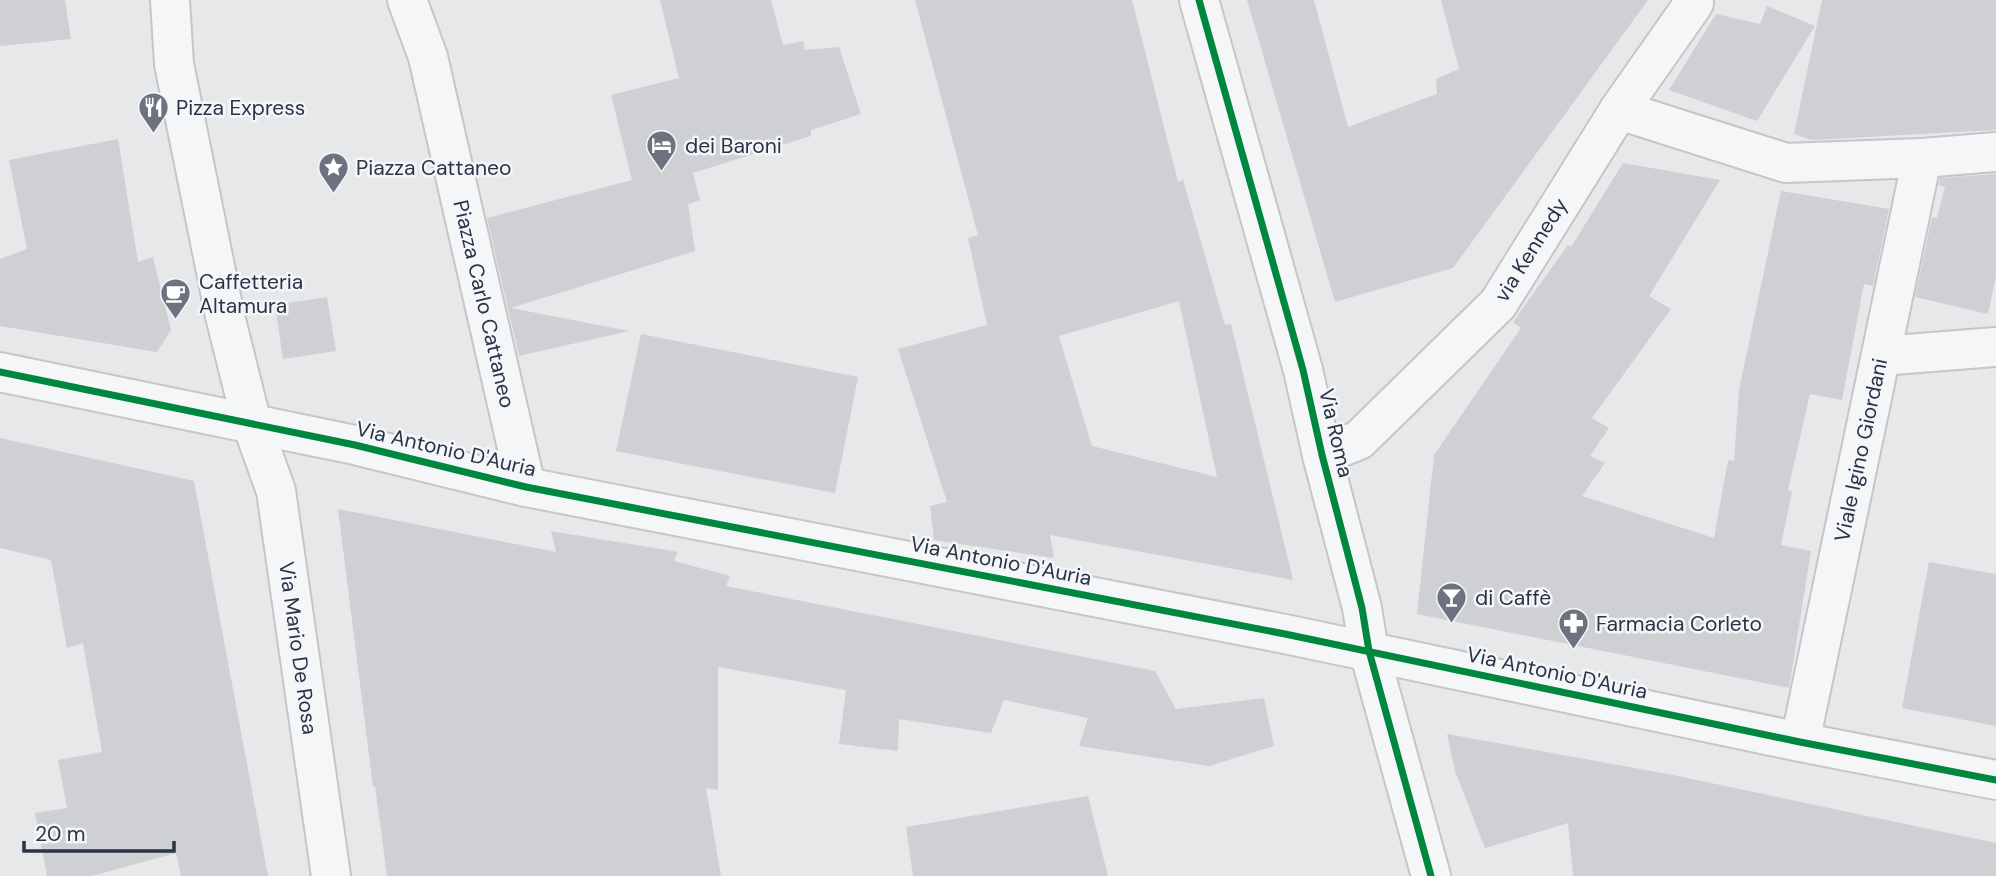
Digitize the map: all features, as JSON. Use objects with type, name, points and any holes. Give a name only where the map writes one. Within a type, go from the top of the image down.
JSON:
[{"type":"street","points":[[170,0],[174,64],[228,328],[252,424]]},
{"type":"street","name":"Piazza Carlo Cattaneo","points":[[407,0],[428,57],[526,487]]},
{"type":"street","name":"Via Roma","points":[[1199,0],[1303,370],[1362,608],[1369,651],[1431,876]]},
{"type":"street","name":"via Kennedy","points":[[1322,455],[1359,440],[1498,304],[1619,110],[1694,3]]},
{"type":"street","points":[[1619,110],[1786,163],[1922,158],[1996,152]]},
{"type":"street","name":"Viale Igino Giordani","points":[[1800,742],[1922,158]]},
{"type":"street","points":[[1881,356],[1996,347]]},
{"type":"street","name":"Via Antonio D'Auria","points":[[0,372],[355,446],[526,487],[1369,651],[1800,742],[1996,780]]},
{"type":"street","name":"Via Mario De Rosa","points":[[252,424],[276,491],[331,876]]},
{"type":"building","points":[[0,0],[65,0],[71,39],[0,46]]},
{"type":"building","name":"dei Baroni","points":[[660,0],[771,0],[783,45],[803,41],[805,50],[839,47],[861,114],[811,130],[811,136],[693,173],[700,200],[688,204],[695,251],[511,308],[629,331],[519,356],[487,218],[632,180],[611,95],[679,78]]},
{"type":"building","points":[[915,0],[1132,0],[1178,182],[1183,180],[1225,325],[1231,324],[1293,580],[1050,535],[1054,558],[934,540],[930,506],[947,502],[898,349],[987,325],[968,238],[978,235]],"holes":[[[1179,301],[1217,477],[1092,446],[1059,336]]]},
{"type":"building","points":[[1247,0],[1314,0],[1348,127],[1437,94],[1436,79],[1459,69],[1441,0],[1648,0],[1453,268],[1335,302]]},
{"type":"building","points":[[1822,0],[1996,0],[1996,130],[1812,140],[1794,134]]},
{"type":"building","points":[[1767,6],[1815,26],[1757,121],[1669,90],[1716,14],[1760,24]]},
{"type":"building","points":[[118,139],[138,262],[153,257],[171,330],[157,352],[0,326],[0,259],[27,249],[9,160]]},
{"type":"building","points":[[1623,163],[1720,180],[1649,296],[1671,309],[1592,418],[1609,428],[1590,456],[1605,463],[1582,496],[1714,538],[1728,460],[1734,461],[1739,390],[1781,191],[1889,209],[1873,286],[1864,284],[1842,400],[1810,394],[1788,490],[1792,492],[1781,545],[1811,551],[1789,688],[1417,614],[1434,455],[1521,328],[1513,322],[1568,245],[1571,247]]},
{"type":"building","points":[[1996,174],[1996,276],[1988,314],[1915,297],[1932,217],[1937,218],[1945,187],[1939,185],[1940,178]]},
{"type":"building","points":[[327,297],[336,351],[283,359],[275,305]]},
{"type":"building","points":[[641,334],[858,377],[835,493],[616,451]]},
{"type":"building","points":[[0,438],[194,481],[268,876],[181,876],[176,853],[92,876],[47,876],[35,813],[67,808],[58,760],[102,752],[83,643],[67,648],[51,560],[0,548]]},
{"type":"building","points":[[338,509],[556,552],[551,531],[678,552],[674,561],[730,576],[726,586],[1155,671],[1176,709],[1264,698],[1274,746],[1209,766],[1079,746],[1088,718],[1004,700],[991,733],[899,719],[898,751],[839,744],[846,690],[718,667],[718,790],[706,788],[721,876],[387,876]]},
{"type":"building","points":[[1929,562],[1996,574],[1996,726],[1902,708]]},
{"type":"building","points":[[1447,734],[1668,774],[1996,843],[1996,876],[1573,876],[1568,823],[1485,848],[1455,771]]},
{"type":"building","points":[[1088,796],[1108,876],[913,876],[906,827]]},
{"type":"cycle path","points":[[1199,0],[1303,370],[1362,608],[1369,651],[1431,876]]},
{"type":"cycle path","points":[[0,372],[355,445],[526,487],[1285,634],[1800,742],[1996,780]]},
{"type":"place","name":"Pizza Express","points":[[153,135]]},
{"type":"place","name":"dei Baroni","points":[[662,173]]},
{"type":"place","name":"Piazza Cattaneo","points":[[333,195]]},
{"type":"place","name":"Caffetteria Altamura","points":[[176,321]]},
{"type":"place","name":"di Caffè","points":[[1452,625]]},
{"type":"place","name":"Farmacia Corleto","points":[[1573,651]]}]
